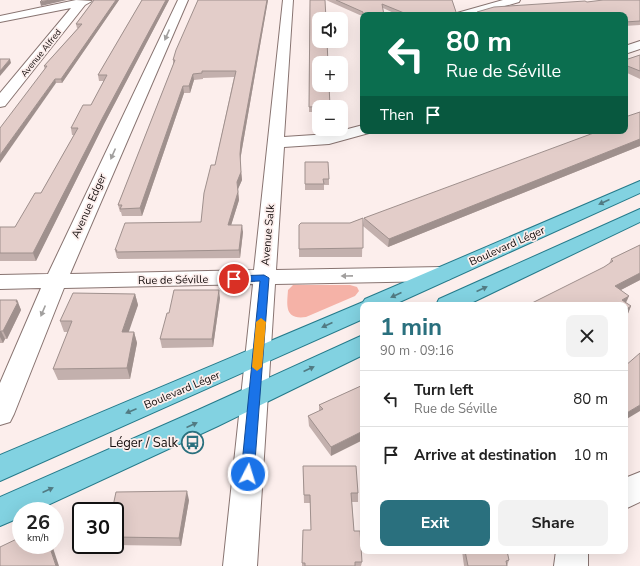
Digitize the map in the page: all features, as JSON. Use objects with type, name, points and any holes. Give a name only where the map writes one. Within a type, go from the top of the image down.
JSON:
[{"type":"main road","name":"Boulevard Léger","points":[[380,302],[639,187]]},
{"type":"main road","points":[[453,302],[640,215]]},
{"type":"main road","name":"Boulevard Léger","points":[[0,468],[360,311]]},
{"type":"main road","points":[[0,512],[208,418],[255,394],[360,345]]},
{"type":"street","points":[[0,19],[94,0]]},
{"type":"street","name":"Avenue Edger","points":[[0,414],[55,282],[183,0]]},
{"type":"street","name":"Avenue Salk","points":[[240,566],[288,0]]},
{"type":"street","points":[[471,12],[515,0]]},
{"type":"street","name":"Avenue Alfred","points":[[0,103],[81,3]]},
{"type":"street","points":[[628,49],[640,45]]},
{"type":"street","points":[[276,143],[329,139],[360,131]]},
{"type":"street","name":"Rue de Séville","points":[[0,282],[442,274]]},
{"type":"street","points":[[628,494],[640,485]]},
{"type":"street","points":[[571,566],[572,554]]},
{"type":"shaded area","points":[[293,285],[350,285],[357,287],[359,291],[355,296],[306,317],[299,317],[290,314],[287,306],[288,290]]},
{"type":"building","points":[[94,0],[116,0],[61,79],[55,79],[0,155],[0,128],[47,66],[44,66],[82,24],[76,24]]},
{"type":"building","points":[[142,0],[166,0],[103,117],[33,253],[0,253],[0,227],[15,227],[35,193],[41,193],[78,128],[71,128],[83,105],[91,105],[107,75],[98,75]]},
{"type":"building","points":[[198,0],[267,0],[241,142],[241,172],[237,182],[238,192],[228,225],[242,225],[239,250],[116,252],[117,250],[115,250],[125,223],[201,222],[204,193],[211,165],[215,165],[236,71],[202,71],[202,73],[193,74],[189,86],[183,86],[140,208],[120,209],[122,205],[118,205],[175,60],[173,60],[176,50]]},
{"type":"building","points":[[310,0],[325,0],[326,12],[312,12],[312,48],[327,48],[328,56],[312,56],[312,92],[329,92],[330,100],[312,100],[312,107],[309,107]]},
{"type":"building","points":[[336,0],[452,0],[456,12],[402,12],[382,4],[383,12],[363,12]]},
{"type":"building","points":[[603,0],[640,0],[640,21],[628,22],[628,12],[477,12],[494,7]]},
{"type":"building","points":[[640,55],[640,71],[628,66],[628,59]]},
{"type":"building","points":[[0,59],[10,59],[0,71]]},
{"type":"building","points":[[640,112],[640,139],[389,239],[364,218],[591,134],[628,134],[628,116]]},
{"type":"building","points":[[305,162],[328,162],[329,179],[323,179],[324,184],[305,184]]},
{"type":"building","points":[[363,218],[363,248],[299,249],[299,225],[301,223],[350,223]]},
{"type":"building","points":[[640,245],[640,273],[615,286],[629,296],[622,300],[625,302],[534,302],[604,267],[613,261],[611,259]]},
{"type":"building","points":[[174,290],[219,290],[212,339],[160,339],[167,313],[169,313]]},
{"type":"building","points":[[73,293],[135,294],[122,332],[134,332],[127,368],[53,369],[72,321],[60,321]]},
{"type":"building","points":[[0,300],[17,300],[16,302],[18,302],[3,331],[0,332]]},
{"type":"building","points":[[640,353],[640,405],[628,412],[628,363]]},
{"type":"building","points":[[360,386],[360,432],[331,447],[308,416],[323,409],[319,405]]},
{"type":"building","points":[[303,466],[356,466],[358,493],[351,493],[354,531],[360,531],[360,554],[361,554],[362,562],[355,562],[355,566],[305,566],[305,563],[302,563],[303,530],[311,530],[310,495],[304,495]]},
{"type":"building","points":[[187,491],[179,538],[124,537],[124,502],[114,502],[116,492]]},
{"type":"building","points":[[12,541],[12,554],[52,554],[56,566],[0,566],[0,547]]},
{"type":"building","points":[[466,554],[508,554],[509,560],[506,561],[507,566],[468,566]]},
{"type":"slow traffic","points":[[257,367],[261,322]]},
{"type":"place","name":"Léger / Salk","points":[[193,443]]},
{"type":"route","points":[[234,279],[264,278],[248,474]]}]
